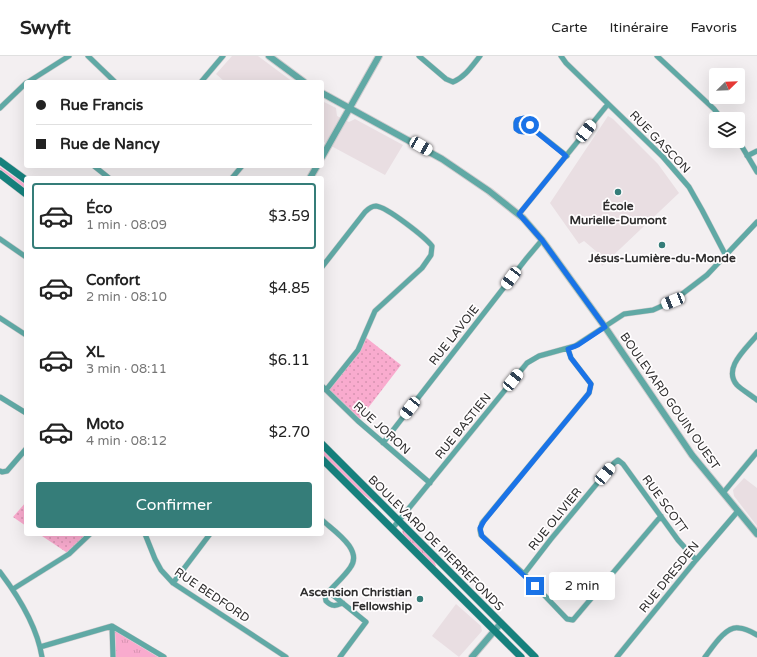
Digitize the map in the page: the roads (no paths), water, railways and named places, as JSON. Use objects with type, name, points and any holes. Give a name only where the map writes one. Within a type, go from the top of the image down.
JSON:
[{"type":"main road","points":[[0,161],[24,179]]},
{"type":"main road","points":[[0,174],[24,192]]},
{"type":"main road","name":"BOULEVARD DE PIERREFONDS","points":[[324,446],[535,657]]},
{"type":"main road","name":"BOULEVARD DE PIERREFONDS","points":[[324,464],[521,657]]},
{"type":"street","points":[[32,80],[69,56]]},
{"type":"street","points":[[88,56],[113,80]]},
{"type":"street","points":[[204,80],[223,56]]},
{"type":"street","points":[[269,56],[301,80]]},
{"type":"street","points":[[324,154],[379,56]]},
{"type":"street","points":[[419,56],[446,79],[453,82],[466,74],[480,56]]},
{"type":"street","name":"RUE GASCON","points":[[562,56],[566,63],[663,157],[689,187],[726,256]]},
{"type":"street","points":[[657,56],[716,112]]},
{"type":"street","points":[[0,108],[24,86]]},
{"type":"street","name":"BOULEVARD GOUIN OUEST","points":[[324,94],[442,159],[489,191],[519,214],[542,240],[605,327],[692,455],[757,534]]},
{"type":"street","points":[[519,214],[608,104]]},
{"type":"street","points":[[534,130],[566,156]]},
{"type":"street","points":[[742,148],[757,172]]},
{"type":"street","points":[[747,156],[757,151]]},
{"type":"street","points":[[96,168],[106,176]]},
{"type":"street","points":[[234,176],[240,168]]},
{"type":"street","points":[[324,264],[371,206],[377,206],[396,216],[426,239],[432,246],[431,255],[416,274],[375,311],[358,350],[326,390]]},
{"type":"street","name":"RUE BASTIEN","points":[[392,529],[524,365],[536,358],[578,345],[624,314],[653,310],[673,301],[707,275],[757,222]]},
{"type":"street","points":[[0,239],[24,256]]},
{"type":"street","name":"RUE LAVOIE","points":[[383,444],[542,240]]},
{"type":"street","points":[[0,318],[24,334]]},
{"type":"street","points":[[757,335],[734,364],[732,372],[737,384],[757,400]]},
{"type":"street","points":[[568,349],[571,358],[591,384],[589,393],[484,521],[480,528],[482,536],[524,574],[567,619],[573,620],[661,516]]},
{"type":"street","name":"RUE JORON","points":[[326,390],[383,444],[430,483]]},
{"type":"street","points":[[0,397],[24,412]]},
{"type":"street","points":[[1,471],[7,471],[12,467],[24,451]]},
{"type":"street","points":[[723,493],[757,452]]},
{"type":"street","name":"RUE OLIVIER","points":[[524,574],[551,539],[618,460]]},
{"type":"street","name":"RUE SCOTT","points":[[618,460],[624,464],[678,540],[696,560]]},
{"type":"street","name":"RUE DRESDEN","points":[[617,657],[738,510]]},
{"type":"street","points":[[324,522],[349,545],[354,555],[354,561],[350,568],[325,596],[326,601],[330,606],[343,603]]},
{"type":"street","points":[[13,589],[69,554],[88,536]]},
{"type":"street","name":"RUE BEDFORD","points":[[146,536],[161,570],[173,583],[286,657]]},
{"type":"street","points":[[173,583],[208,536]]},
{"type":"street","points":[[0,572],[13,589],[33,628],[40,646],[42,657]]},
{"type":"street","points":[[329,592],[366,622],[341,657]]},
{"type":"street","points":[[472,657],[501,623]]},
{"type":"street","points":[[40,646],[112,626],[164,657]]},
{"type":"street","points":[[112,626],[113,657]]},
{"type":"street","points":[[705,657],[730,629],[738,627],[757,635]]},
{"type":"place","name":"École Murielle-Dumont","points":[[618,192]]},
{"type":"place","name":"Jésus-Lumière-du-Monde","points":[[662,245]]},
{"type":"place","name":"Ascension Christian Fellowship","points":[[420,599]]}]
